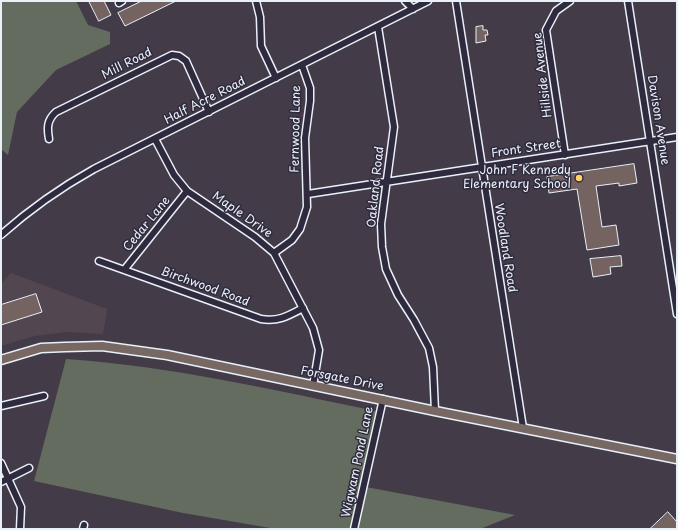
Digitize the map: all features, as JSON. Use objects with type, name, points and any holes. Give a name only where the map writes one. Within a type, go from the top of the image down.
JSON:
[{"type":"main road","name":"Forsgate Drive","points":[[1,360],[41,348],[102,346],[167,355],[313,386],[677,459]]},
{"type":"street","points":[[256,1],[260,17],[261,46],[276,78]]},
{"type":"street","points":[[405,1],[413,9]]},
{"type":"street","name":"Half Acre Road","points":[[1,235],[38,203],[66,185],[428,1]]},
{"type":"street","name":"Woodland Road","points":[[456,1],[523,428]]},
{"type":"street","name":"Hillside Avenue","points":[[565,155],[546,30],[556,11],[570,1]]},
{"type":"street","name":"Davison Avenue","points":[[628,1],[677,314]]},
{"type":"street","name":"Oakland Road","points":[[378,27],[394,127],[381,224],[382,247],[386,269],[398,295],[429,348],[433,367],[436,411]]},
{"type":"street","name":"Mill Road","points":[[50,139],[47,128],[50,118],[56,112],[172,55],[179,56],[186,61],[209,112]]},
{"type":"street","name":"Fernwood Lane","points":[[274,253],[292,240],[300,229],[307,207],[308,194],[304,161],[304,138],[310,101],[310,88],[302,65]]},
{"type":"street","name":"Front Street","points":[[308,194],[677,137]]},
{"type":"street","name":"Maple Drive","points":[[155,139],[174,175],[187,191],[255,237],[274,253],[313,328],[320,350],[313,386]]},
{"type":"street","name":"Cedar Lane","points":[[124,270],[187,191]]},
{"type":"street","name":"Birchwood Road","points":[[99,261],[261,319],[273,321],[286,318],[302,308]]},
{"type":"street","points":[[1,406],[44,396]]},
{"type":"street","name":"Wigwam Pond Lane","points":[[354,529],[383,399]]},
{"type":"street","points":[[1,463],[21,507],[20,529]]},
{"type":"street","points":[[1,482],[29,468]]},
{"type":"shaded area","points":[[11,273],[107,309],[103,334],[66,332],[34,336],[1,346],[1,284]]},
{"type":"green space","points":[[1,1],[76,1],[88,25],[110,32],[110,44],[56,70],[17,112],[8,155],[1,149]]},
{"type":"green space","points":[[66,359],[106,362],[185,373],[381,412],[366,487],[515,515],[480,529],[276,529],[183,513],[34,481]]},
{"type":"building","points":[[89,1],[104,1],[111,15],[99,21]]},
{"type":"building","points":[[142,1],[176,1],[125,26],[118,13]]},
{"type":"building","points":[[483,26],[483,30],[487,30],[488,35],[485,35],[486,41],[476,43],[476,27]]},
{"type":"building","points":[[634,164],[637,183],[619,186],[619,183],[596,186],[602,227],[616,225],[619,245],[587,250],[577,189],[549,193],[547,177]]},
{"type":"building","points":[[621,256],[622,266],[610,267],[611,274],[593,277],[590,259]]},
{"type":"building","points":[[36,294],[42,312],[1,325],[1,305]]},
{"type":"building","points":[[668,512],[677,522],[677,529],[650,529]]},
{"type":"place","name":"John F Kennedy Elementary School","points":[[579,178]]}]
